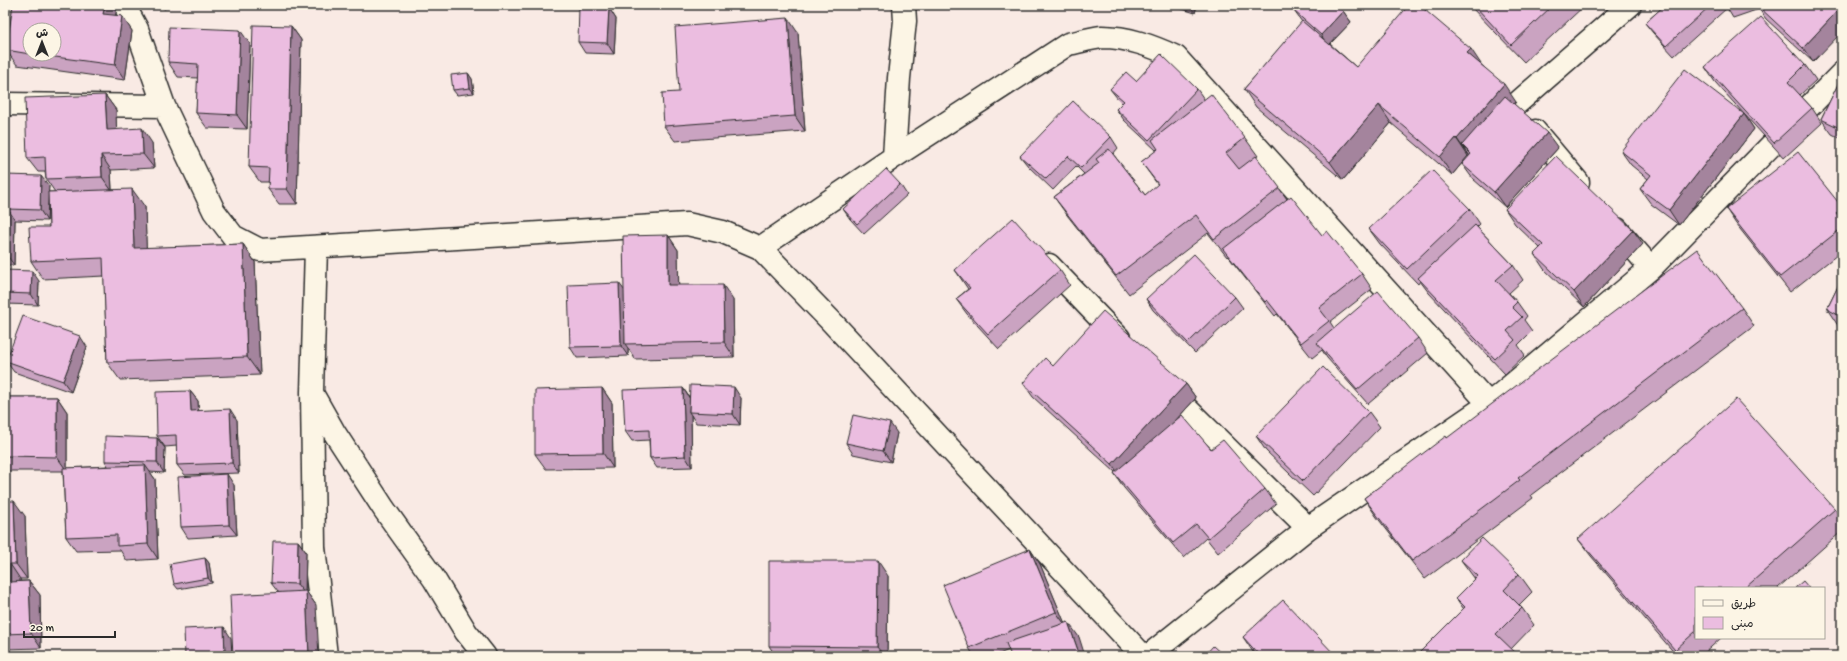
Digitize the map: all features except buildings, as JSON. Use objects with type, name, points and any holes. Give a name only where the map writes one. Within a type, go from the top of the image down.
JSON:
[{"type":"street","points":[[124,5],[137,29],[164,106],[214,211],[233,236],[260,250],[687,224],[723,232],[760,248],[835,326],[1143,656]]},
{"type":"street","points":[[894,157],[899,78],[905,21],[904,5]]},
{"type":"street","points":[[1590,196],[1508,100],[1630,5]]},
{"type":"street","points":[[760,248],[894,157],[1068,44],[1101,37],[1126,39],[1152,46],[1176,57],[1489,404]]},
{"type":"street","points":[[1148,656],[1308,528],[1489,404],[1651,268],[1842,73]]},
{"type":"street","points":[[5,104],[164,106]]},
{"type":"street","points":[[1605,214],[1651,268]]},
{"type":"street","points":[[316,247],[312,392],[314,547],[326,656]]},
{"type":"street","points":[[1042,256],[1133,352]]},
{"type":"street","points":[[1154,375],[1186,409],[1308,528]]},
{"type":"street","points":[[312,392],[334,432],[384,509],[434,579],[466,632],[485,656]]}]
